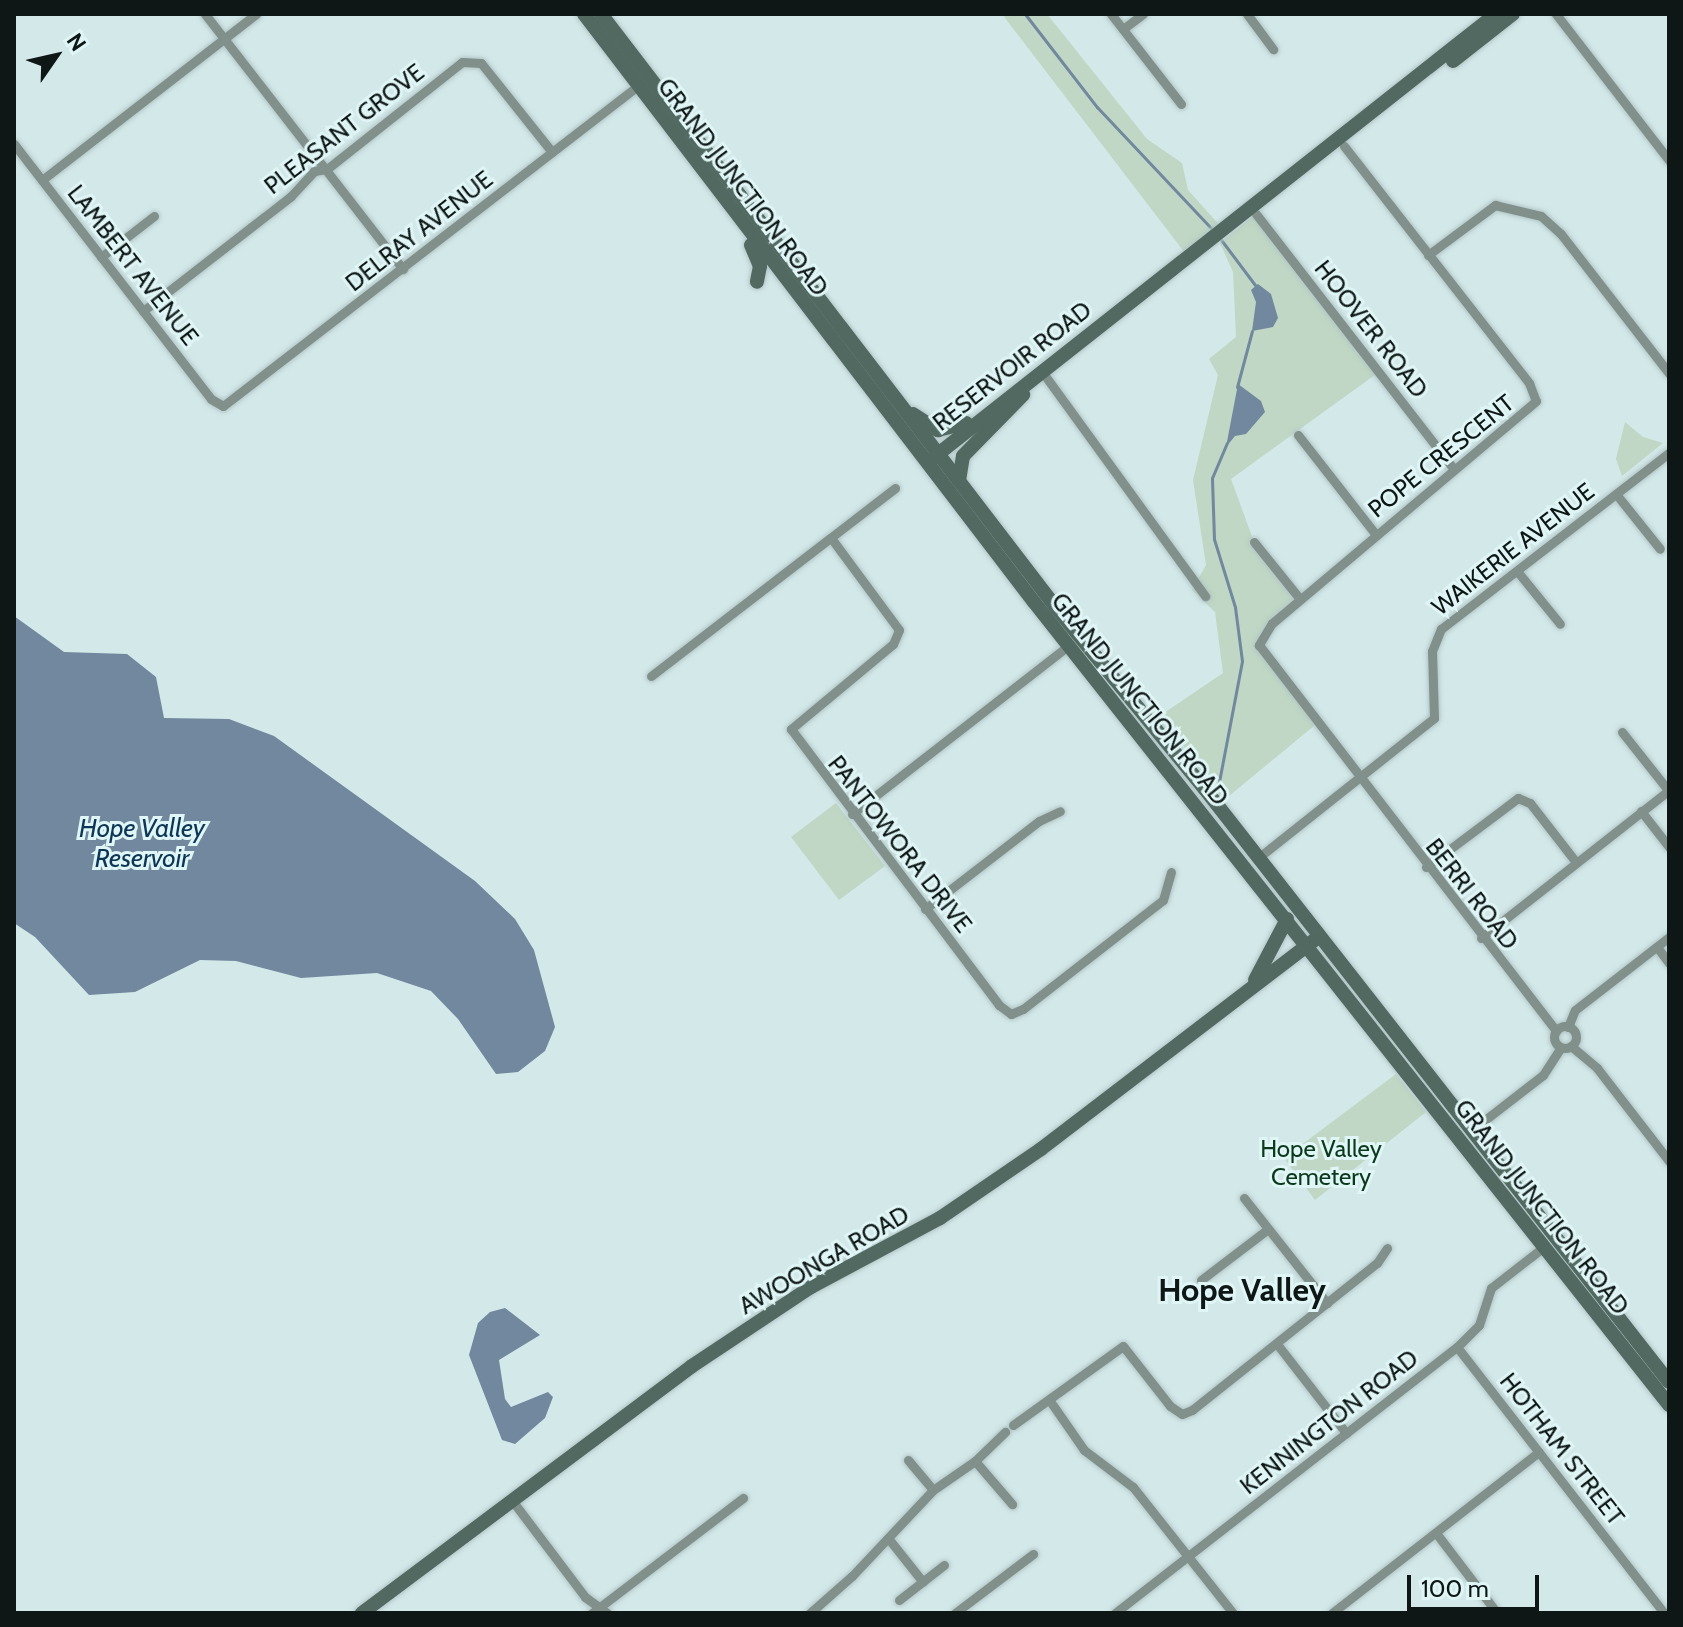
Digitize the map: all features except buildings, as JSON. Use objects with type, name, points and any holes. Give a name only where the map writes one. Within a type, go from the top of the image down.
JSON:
[{"type":"main road","name":"GRAND JUNCTION ROAD","points":[[585,14],[595,29],[644,81],[788,269],[933,459],[1068,646],[1287,919],[1314,941]]},
{"type":"main road","name":"GRAND JUNCTION ROAD","points":[[601,14],[738,216],[788,269],[895,398],[933,459],[959,481],[1057,609],[1258,858],[1314,941],[1652,1373],[1669,1405]]},
{"type":"main road","name":"RESERVOIR ROAD","points":[[1341,143],[1496,14]]},
{"type":"main road","name":"RESERVOIR ROAD","points":[[933,459],[981,417],[1043,374],[1513,14]]},
{"type":"main road","points":[[738,216],[759,261],[757,282]]},
{"type":"main road","name":"RESERVOIR ROAD","points":[[933,459],[950,451],[1023,394],[1043,374]]},
{"type":"main road","points":[[959,481],[963,456],[1023,394]]},
{"type":"main road","points":[[895,398],[938,430],[981,417]]},
{"type":"main road","points":[[1057,609],[1068,646],[1093,654]]},
{"type":"main road","points":[[1250,987],[1287,919]]},
{"type":"main road","name":"AWOONGA ROAD","points":[[362,1613],[514,1503],[692,1366],[811,1287],[940,1218],[1041,1149],[1314,941]]},
{"type":"main road","name":"GRAND JUNCTION ROAD","points":[[1652,1373],[1669,1382]]},
{"type":"street","points":[[205,14],[403,269]]},
{"type":"street","points":[[42,180],[256,14]]},
{"type":"street","points":[[1111,14],[1181,104]]},
{"type":"street","points":[[1123,29],[1143,14]]},
{"type":"street","points":[[1247,14],[1273,49]]},
{"type":"street","points":[[1556,14],[1669,160]]},
{"type":"street","name":"PLEASANT GROVE","points":[[143,311],[291,196],[314,171],[327,169],[469,59],[481,63],[552,152]]},
{"type":"street","name":"DELRAY AVENUE","points":[[223,406],[644,81]]},
{"type":"street","name":"POPE CRESCENT","points":[[1341,143],[1529,383],[1536,401],[1262,634],[1259,645],[1358,779]]},
{"type":"street","name":"LAMBERT AVENUE","points":[[14,144],[211,399],[223,406]]},
{"type":"street","points":[[1428,255],[1495,205],[1541,216],[1561,234],[1668,369]]},
{"type":"street","name":"HOOVER ROAD","points":[[1254,211],[1454,469]]},
{"type":"street","points":[[101,257],[154,216]]},
{"type":"street","points":[[1043,374],[1205,596]]},
{"type":"street","points":[[1298,435],[1376,535]]},
{"type":"street","name":"WAIKERIE AVENUE","points":[[1258,858],[1434,718],[1432,651],[1441,629],[1669,453]]},
{"type":"street","points":[[651,676],[895,488]]},
{"type":"street","points":[[1616,494],[1660,549]]},
{"type":"street","name":"PANTOWORA DRIVE","points":[[831,538],[899,630],[893,644],[791,729],[925,909],[1011,1014],[1163,900],[1171,872]]},
{"type":"street","points":[[1254,542],[1300,599]]},
{"type":"street","points":[[1517,571],[1560,624]]},
{"type":"street","points":[[852,814],[1068,646]]},
{"type":"street","points":[[1481,938],[1668,790],[1622,732]]},
{"type":"street","name":"BERRI ROAD","points":[[1358,779],[1556,1031]]},
{"type":"street","points":[[1426,867],[1518,798],[1530,803],[1576,862]]},
{"type":"street","points":[[925,909],[1039,821],[1060,811]]},
{"type":"street","points":[[1641,811],[1669,847]]},
{"type":"street","points":[[1669,937],[1575,1010],[1568,1027],[1556,1031],[1566,1046],[1597,1068],[1669,1161]]},
{"type":"street","points":[[1657,947],[1669,963]]},
{"type":"street","points":[[1466,1135],[1543,1075],[1575,1038],[1568,1027]]},
{"type":"street","points":[[1244,1198],[1327,1303]]},
{"type":"street","points":[[1201,1280],[1268,1229]]},
{"type":"street","name":"KENNINGTON ROAD","points":[[1115,1613],[1457,1347],[1479,1325],[1491,1288],[1550,1242]]},
{"type":"street","points":[[810,1613],[933,1490],[975,1461],[1009,1428],[1123,1346],[1182,1414],[1277,1344],[1377,1263],[1387,1248]]},
{"type":"street","points":[[1277,1344],[1346,1433]]},
{"type":"street","name":"HOTHAM STREET","points":[[1457,1347],[1664,1613]]},
{"type":"street","points":[[1050,1401],[1084,1450],[1133,1487],[1233,1613]]},
{"type":"street","points":[[1332,1613],[1539,1452]]},
{"type":"street","points":[[908,1460],[933,1490]]},
{"type":"street","points":[[975,1461],[1012,1504]]},
{"type":"street","points":[[514,1503],[585,1597],[600,1611],[743,1498]]},
{"type":"street","points":[[1436,1533],[1497,1613]]},
{"type":"street","points":[[888,1538],[923,1582]]},
{"type":"street","points":[[955,1613],[1033,1554]]},
{"type":"street","points":[[899,1600],[944,1565]]},
{"type":"green space","points":[[1002,14],[1047,14],[1147,139],[1182,163],[1188,190],[1223,229],[1188,257]]},
{"type":"green space","points":[[1256,214],[1379,372],[1231,479],[1254,542],[1300,599],[1262,634],[1259,645],[1315,725],[1223,801],[1161,715],[1223,673],[1215,612],[1192,590],[1206,565],[1193,480],[1218,375],[1209,359],[1236,337],[1233,272],[1220,243]]},
{"type":"green space","points":[[1625,422],[1643,437],[1663,443],[1622,476],[1616,459]]},
{"type":"green space","points":[[836,803],[885,866],[839,900],[791,837]]},
{"type":"green space","name":"Hope Valley Cemetery","points":[[1396,1074],[1426,1112],[1315,1200],[1284,1158]]},
{"type":"water","points":[[1258,284],[1271,294],[1278,318],[1273,327],[1252,331],[1256,302],[1251,290]]},
{"type":"water","points":[[1238,384],[1261,401],[1265,412],[1246,434],[1235,436],[1226,447]]},
{"type":"water","name":"Hope Valley Reservoir","points":[[14,616],[64,652],[127,654],[156,677],[164,718],[229,719],[274,736],[475,881],[515,919],[534,950],[555,1027],[545,1051],[518,1072],[496,1074],[458,1019],[431,991],[377,973],[301,978],[236,961],[200,960],[135,992],[89,995],[35,937],[14,923]]},
{"type":"water","points":[[505,1308],[540,1335],[499,1360],[505,1399],[511,1407],[548,1392],[553,1397],[545,1418],[515,1444],[502,1440],[469,1355],[478,1323],[490,1312]]},
{"type":"waterway","points":[[1025,14],[1097,107],[1214,231]]},
{"type":"waterway","points":[[1219,237],[1255,285]]},
{"type":"waterway","points":[[1237,387],[1252,331]]},
{"type":"waterway","points":[[1218,787],[1242,661],[1235,607],[1214,539],[1212,478],[1227,443]]},
{"type":"district","name":"Hope Valley","points":[[1242,1290]]}]
